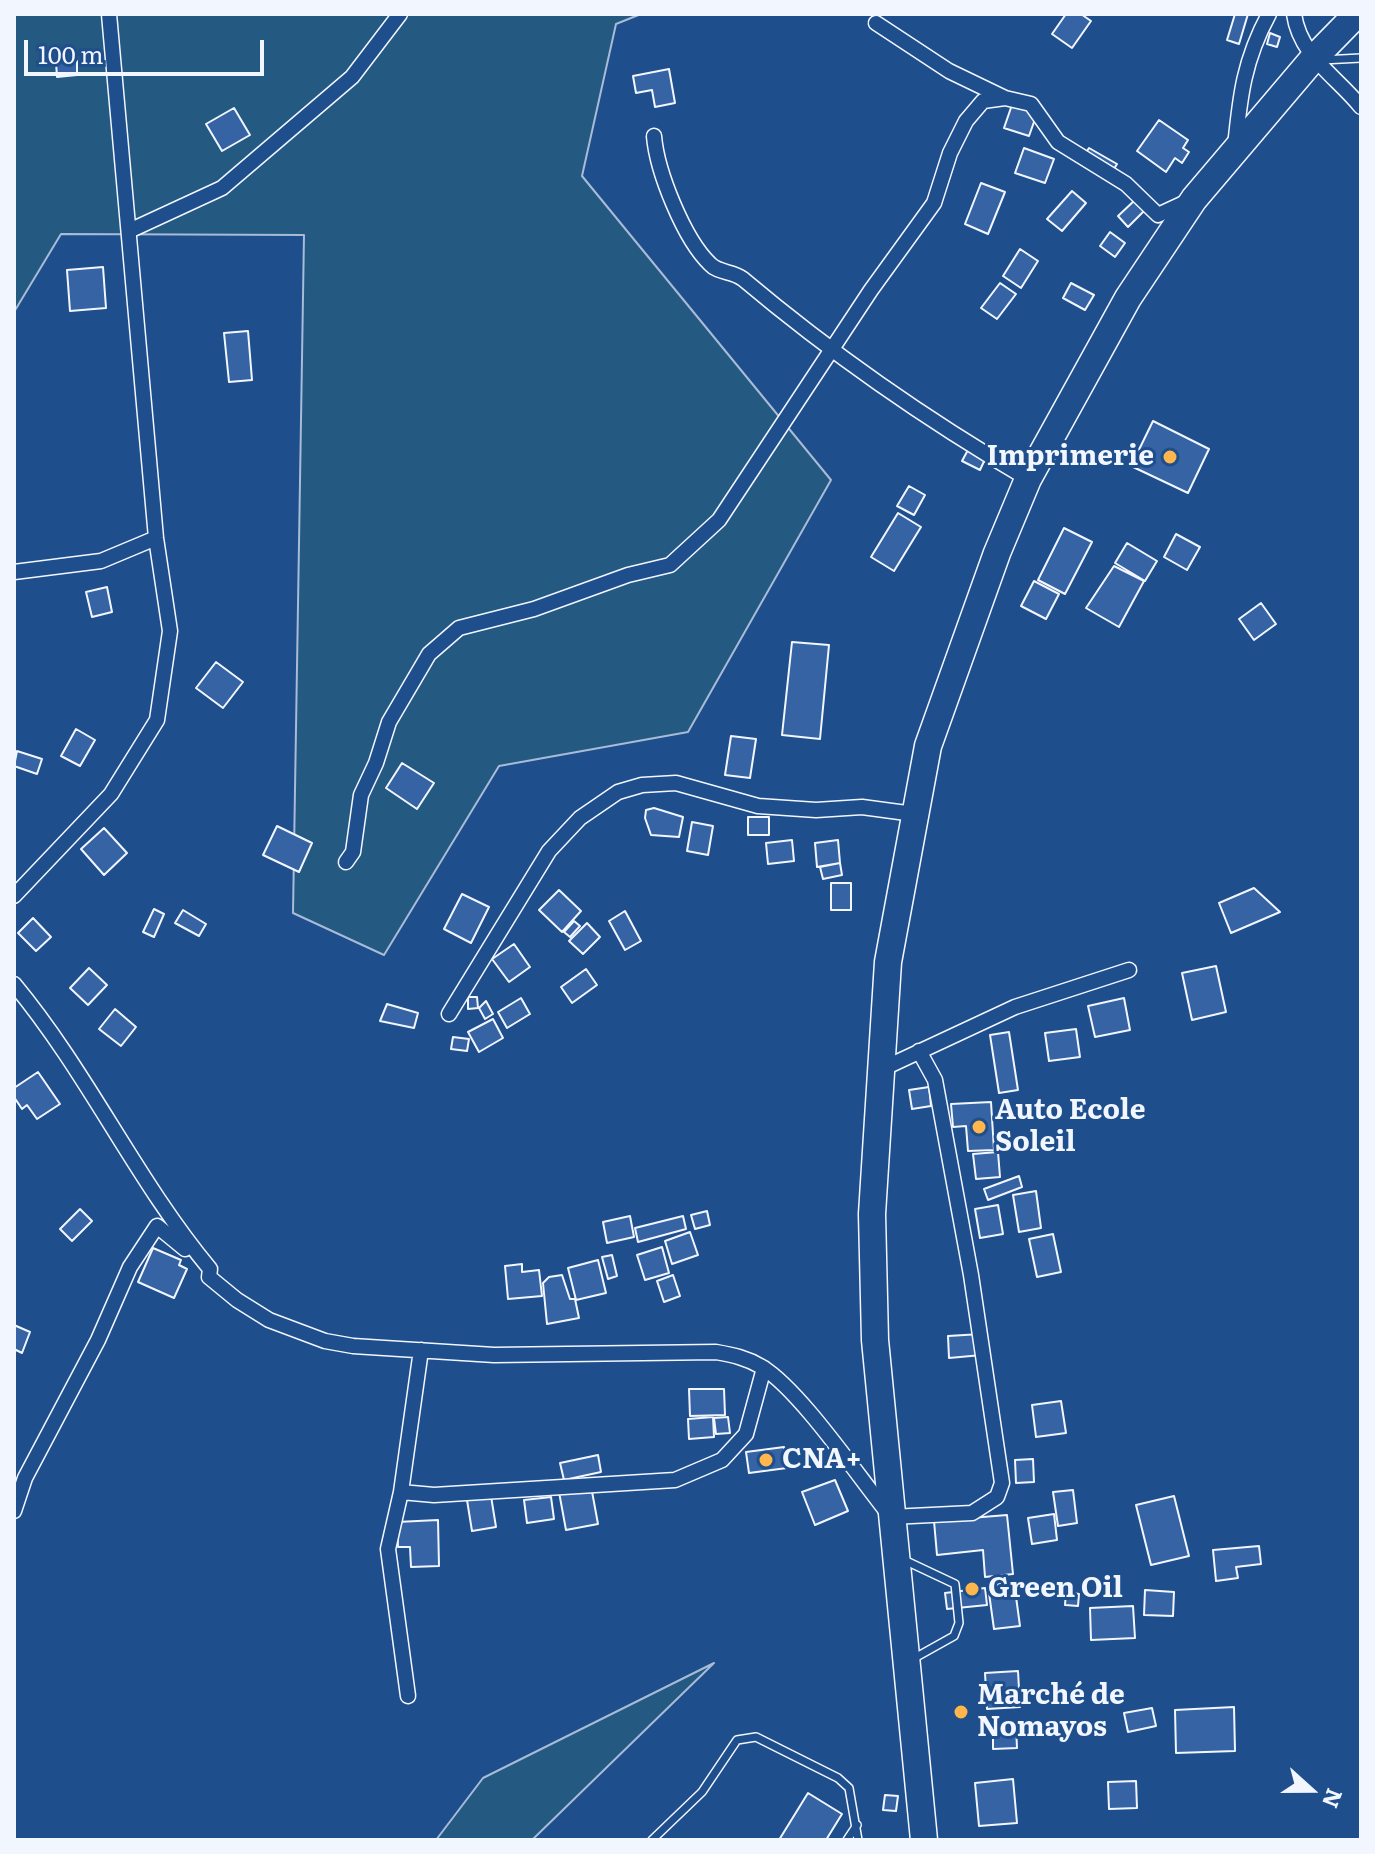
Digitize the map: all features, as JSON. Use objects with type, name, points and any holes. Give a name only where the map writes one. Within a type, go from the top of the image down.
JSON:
[{"type":"highway","points":[[924,1840],[891,1517],[872,1280],[880,1070],[893,919],[934,725],[997,553],[1028,479],[1128,298],[1194,199],[1312,60],[1357,14]]},
{"type":"street","points":[[14,896],[111,794],[157,720],[170,631],[156,538],[109,14]]},
{"type":"street","points":[[129,231],[222,188],[352,77],[400,14]]},
{"type":"street","points":[[1235,150],[1245,70],[1252,47],[1269,14]]},
{"type":"street","points":[[1294,14],[1312,60],[1337,78],[1361,107]]},
{"type":"street","points":[[876,23],[949,71],[1005,98],[1031,104],[1058,142],[1126,184],[1158,215],[1194,199]]},
{"type":"street","points":[[346,862],[353,852],[361,795],[376,763],[389,722],[429,654],[459,628],[534,609],[628,575],[670,565],[719,520],[831,349],[934,203],[950,153],[966,121],[983,101],[1005,98]]},
{"type":"street","points":[[654,136],[655,152],[677,209],[698,250],[712,267],[737,274],[831,349],[928,420],[1028,479]]},
{"type":"street","points":[[14,572],[101,561],[156,538]]},
{"type":"street","points":[[449,1014],[549,851],[580,818],[618,792],[642,785],[676,783],[758,806],[816,810],[862,807],[914,814]]},
{"type":"street","points":[[880,1070],[1015,1007],[1129,970]]},
{"type":"street","points":[[14,984],[61,1043],[168,1219],[210,1269],[209,1277],[237,1300],[296,1330],[353,1346],[508,1355],[716,1352],[743,1357],[764,1368],[786,1387],[891,1517],[972,1513],[997,1497],[1002,1483],[981,1335],[935,1080],[919,1051]]},
{"type":"street","points":[[14,1511],[20,1475],[98,1340],[130,1267],[157,1226],[210,1269]]},
{"type":"street","points":[[408,1696],[388,1549],[401,1492],[421,1350]]},
{"type":"street","points":[[401,1492],[434,1495],[675,1480],[722,1460],[746,1434],[764,1368]]},
{"type":"lane","points":[[1312,60],[1361,58]]},
{"type":"lane","points":[[895,1556],[955,1584],[959,1623],[954,1636],[907,1661]]},
{"type":"lane","points":[[652,1840],[702,1792],[737,1740],[756,1737],[838,1778],[849,1788],[858,1840]]},
{"type":"lane","points":[[847,1840],[857,1825]]},
{"type":"shaded area","points":[[14,14],[641,14],[616,24],[582,176],[831,480],[688,732],[499,766],[384,955],[293,913],[304,235],[61,234],[14,312]]},
{"type":"shaded area","points":[[714,1663],[532,1840],[436,1840],[483,1778]]},
{"type":"building","points":[[1066,14],[1081,14],[1091,21],[1072,48],[1052,34]]},
{"type":"building","points":[[1235,14],[1248,14],[1239,44],[1227,40]]},
{"type":"building","points":[[1270,33],[1280,37],[1277,47],[1267,44]]},
{"type":"building","points":[[77,61],[77,75],[57,77],[56,62]]},
{"type":"building","points":[[669,69],[675,103],[655,107],[652,90],[636,93],[633,76]]},
{"type":"building","points":[[1015,96],[1040,105],[1029,136],[1004,128]]},
{"type":"building","points":[[234,108],[250,135],[222,151],[206,124]]},
{"type":"building","points":[[1159,120],[1188,140],[1183,148],[1189,152],[1182,163],[1175,158],[1166,172],[1137,151]]},
{"type":"building","points":[[1024,148],[1054,159],[1045,183],[1015,173]]},
{"type":"building","points":[[1089,148],[1117,164],[1111,174],[1083,157]]},
{"type":"building","points":[[981,183],[1005,192],[988,234],[965,224]]},
{"type":"building","points":[[1072,191],[1086,203],[1062,231],[1047,219]]},
{"type":"building","points":[[1135,200],[1145,210],[1128,227],[1118,216]]},
{"type":"building","points":[[1110,232],[1125,243],[1115,257],[1100,246]]},
{"type":"building","points":[[1020,249],[1038,261],[1021,288],[1003,276]]},
{"type":"building","points":[[103,267],[106,308],[70,311],[67,270]]},
{"type":"building","points":[[1000,283],[1016,294],[997,319],[981,308]]},
{"type":"building","points":[[1071,283],[1094,295],[1085,310],[1063,298]]},
{"type":"building","points":[[248,331],[252,380],[229,382],[224,333]]},
{"type":"building","name":"Imprimerie","points":[[1153,421],[1209,449],[1188,493],[1131,466]]},
{"type":"building","points":[[969,448],[986,457],[980,470],[962,461]]},
{"type":"building","points":[[909,486],[925,495],[914,515],[897,506]]},
{"type":"building","points":[[898,513],[921,527],[894,571],[871,557]]},
{"type":"building","points":[[1064,528],[1092,542],[1065,594],[1038,580]]},
{"type":"building","points":[[1176,534],[1200,547],[1187,570],[1164,557]]},
{"type":"building","points":[[1127,543],[1157,561],[1145,581],[1115,563]]},
{"type":"building","points":[[1114,566],[1144,581],[1119,627],[1086,608]]},
{"type":"building","points":[[1034,581],[1059,594],[1046,619],[1021,606]]},
{"type":"building","points":[[107,587],[112,612],[92,617],[86,592]]},
{"type":"building","points":[[1261,603],[1276,624],[1254,640],[1239,619]]},
{"type":"building","points":[[792,642],[829,645],[820,739],[782,735]]},
{"type":"building","points":[[216,662],[243,682],[223,708],[196,688]]},
{"type":"building","points":[[76,729],[95,740],[80,766],[61,756]]},
{"type":"building","points":[[731,736],[756,739],[750,778],[725,775]]},
{"type":"building","points":[[17,751],[42,759],[37,774],[14,766]]},
{"type":"building","points":[[402,763],[434,783],[417,809],[386,788]]},
{"type":"building","points":[[654,808],[683,817],[679,837],[651,835],[645,818],[646,810]]},
{"type":"building","points":[[748,817],[769,817],[769,835],[748,835]]},
{"type":"building","points":[[692,822],[713,826],[708,855],[687,851]]},
{"type":"building","points":[[277,826],[312,843],[299,872],[263,855]]},
{"type":"building","points":[[104,828],[127,853],[104,875],[81,849]]},
{"type":"building","points":[[792,840],[794,861],[768,864],[766,843]]},
{"type":"building","points":[[838,840],[840,863],[817,867],[815,843]]},
{"type":"building","points":[[840,863],[842,875],[823,879],[820,867]]},
{"type":"building","points":[[831,883],[851,883],[851,910],[831,910]]},
{"type":"building","points":[[1254,888],[1280,912],[1231,933],[1219,903]]},
{"type":"building","points":[[559,890],[581,911],[562,932],[539,910]]},
{"type":"building","points":[[462,894],[489,907],[471,943],[444,929]]},
{"type":"building","points":[[154,909],[164,914],[154,937],[143,932]]},
{"type":"building","points":[[183,910],[206,924],[199,936],[175,923]]},
{"type":"building","points":[[625,911],[641,941],[625,950],[609,921]]},
{"type":"building","points":[[33,918],[51,937],[36,951],[18,933]]},
{"type":"building","points":[[574,921],[580,926],[570,937],[564,932]]},
{"type":"building","points":[[587,923],[600,937],[583,954],[569,941]]},
{"type":"building","points":[[514,944],[530,967],[509,982],[492,959]]},
{"type":"building","points":[[1216,966],[1226,1012],[1192,1020],[1182,973]]},
{"type":"building","points":[[89,968],[107,985],[88,1005],[70,988]]},
{"type":"building","points":[[586,969],[597,985],[572,1003],[561,987]]},
{"type":"building","points":[[468,997],[477,997],[478,1008],[468,1009]]},
{"type":"building","points":[[521,998],[530,1014],[507,1028],[498,1012]]},
{"type":"building","points":[[1124,998],[1130,1030],[1095,1037],[1088,1006]]},
{"type":"building","points":[[486,1001],[493,1014],[485,1019],[479,1008]]},
{"type":"building","points":[[387,1004],[418,1013],[414,1028],[380,1021]]},
{"type":"building","points":[[115,1009],[136,1027],[121,1046],[99,1029]]},
{"type":"building","points":[[493,1019],[503,1038],[479,1052],[468,1032]]},
{"type":"building","points":[[1076,1029],[1080,1057],[1049,1061],[1045,1033]]},
{"type":"building","points":[[1009,1032],[1018,1090],[999,1093],[990,1035]]},
{"type":"building","points":[[453,1037],[469,1039],[467,1051],[451,1049]]},
{"type":"building","points":[[38,1072],[60,1104],[37,1119],[27,1105],[22,1109],[14,1097],[14,1088]]},
{"type":"building","points":[[929,1087],[931,1106],[912,1109],[909,1090]]},
{"type":"building","name":"Auto Ecole Soleil","points":[[991,1102],[994,1150],[968,1151],[966,1126],[953,1127],[951,1104]]},
{"type":"building","points":[[998,1152],[1000,1177],[976,1179],[973,1154]]},
{"type":"building","points":[[1019,1176],[1022,1187],[988,1200],[984,1189]]},
{"type":"building","points":[[1036,1191],[1041,1228],[1019,1232],[1013,1195]]},
{"type":"building","points":[[998,1205],[1003,1234],[980,1238],[975,1209]]},
{"type":"building","points":[[80,1209],[92,1221],[72,1241],[60,1229]]},
{"type":"building","points":[[707,1211],[710,1225],[695,1229],[691,1215]]},
{"type":"building","points":[[630,1216],[634,1237],[607,1243],[603,1222]]},
{"type":"building","points":[[683,1216],[686,1229],[638,1242],[635,1228]]},
{"type":"building","points":[[690,1232],[698,1255],[672,1264],[665,1241]]},
{"type":"building","points":[[1053,1234],[1061,1272],[1037,1277],[1029,1239]]},
{"type":"building","points":[[662,1247],[669,1273],[645,1280],[637,1255]]},
{"type":"building","points":[[153,1248],[181,1260],[179,1265],[187,1269],[174,1298],[138,1282]]},
{"type":"building","points":[[612,1255],[617,1276],[608,1279],[602,1257]]},
{"type":"building","points":[[598,1260],[606,1293],[576,1300],[568,1268]]},
{"type":"building","points":[[522,1264],[522,1272],[539,1270],[542,1296],[508,1299],[505,1266]]},
{"type":"building","points":[[562,1275],[570,1299],[575,1299],[579,1318],[547,1324],[543,1283],[549,1277]]},
{"type":"building","points":[[673,1275],[680,1296],[664,1302],[657,1281]]},
{"type":"building","points":[[14,1325],[30,1332],[22,1353],[14,1349]]},
{"type":"building","points":[[981,1334],[982,1355],[949,1358],[948,1336]]},
{"type":"building","points":[[689,1389],[724,1389],[725,1415],[690,1416]]},
{"type":"building","points":[[1061,1401],[1066,1433],[1036,1437],[1032,1405]]},
{"type":"building","points":[[713,1417],[714,1437],[689,1439],[688,1419]]},
{"type":"building","points":[[728,1417],[730,1433],[716,1434],[714,1418]]},
{"type":"building","name":"CNA+","points":[[784,1447],[787,1468],[749,1473],[746,1452]]},
{"type":"building","points":[[598,1455],[601,1472],[564,1480],[560,1463]]},
{"type":"building","points":[[1033,1459],[1034,1482],[1016,1483],[1015,1460]]},
{"type":"building","points":[[835,1480],[848,1511],[815,1525],[802,1492]]},
{"type":"building","points":[[591,1486],[598,1524],[566,1530],[559,1492]]},
{"type":"building","points":[[1073,1490],[1077,1523],[1058,1526],[1053,1492]]},
{"type":"building","points":[[491,1496],[496,1527],[472,1531],[467,1500]]},
{"type":"building","points":[[1174,1496],[1189,1556],[1151,1565],[1136,1505]]},
{"type":"building","points":[[551,1497],[554,1519],[527,1523],[524,1500]]},
{"type":"building","points":[[1054,1514],[1057,1540],[1032,1544],[1028,1518]]},
{"type":"building","points":[[1007,1515],[1013,1574],[985,1577],[983,1550],[937,1555],[934,1521]]},
{"type":"building","points":[[438,1520],[439,1566],[411,1567],[410,1547],[398,1547],[397,1522]]},
{"type":"building","points":[[1259,1546],[1261,1564],[1236,1567],[1238,1578],[1216,1581],[1213,1550]]},
{"type":"building","points":[[1014,1582],[1020,1626],[994,1629],[988,1586]]},
{"type":"building","points":[[985,1588],[987,1605],[947,1609],[945,1593]]},
{"type":"building","points":[[1145,1590],[1174,1592],[1173,1616],[1144,1615]]},
{"type":"building","points":[[1066,1592],[1079,1594],[1078,1606],[1065,1605]]},
{"type":"building","points":[[1133,1606],[1135,1638],[1091,1640],[1090,1608]]},
{"type":"building","points":[[1018,1671],[1020,1707],[987,1709],[985,1673]]},
{"type":"building","points":[[1234,1707],[1235,1751],[1176,1753],[1175,1710]]},
{"type":"building","points":[[1152,1708],[1156,1726],[1128,1732],[1124,1713]]},
{"type":"building","points":[[1016,1725],[1017,1748],[993,1749],[993,1726]]},
{"type":"building","points":[[1013,1779],[1017,1823],[979,1826],[975,1783]]},
{"type":"building","points":[[1136,1781],[1137,1808],[1109,1809],[1108,1782]]},
{"type":"building","points":[[808,1793],[842,1814],[826,1840],[779,1840]]},
{"type":"building","points":[[885,1795],[898,1796],[896,1811],[883,1810]]},
{"type":"place","name":"Imprimerie","points":[[1170,457]]},
{"type":"place","name":"Auto Ecole Soleil","points":[[979,1127]]},
{"type":"place","name":"CNA+","points":[[766,1460]]},
{"type":"place","name":"Green Oil","points":[[972,1589]]},
{"type":"place","name":"Marché de Nomayos","points":[[961,1712]]}]
